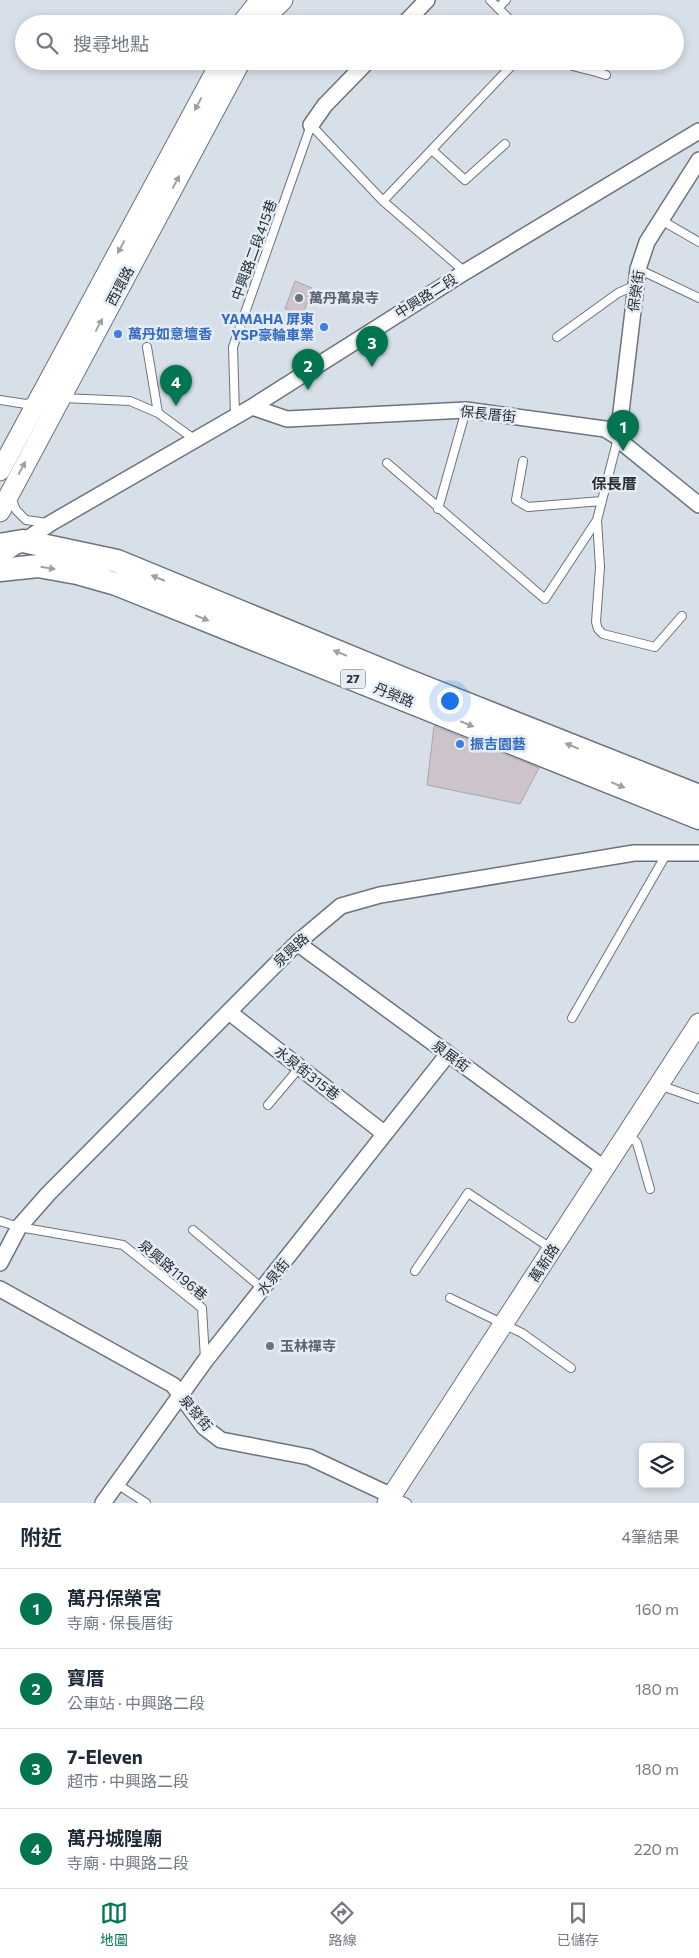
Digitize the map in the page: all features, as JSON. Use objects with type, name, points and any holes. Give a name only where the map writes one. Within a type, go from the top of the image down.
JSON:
[{"type":"main road","name":"中興路二段","points":[[0,545],[23,542]]},
{"type":"main road","name":"丹榮路","points":[[23,542],[117,561],[699,818]]},
{"type":"main road","name":"丹榮路","points":[[0,570],[38,566],[77,573],[116,584],[699,796]]},
{"type":"street","points":[[249,15],[260,0]]},
{"type":"street","points":[[270,15],[283,0]]},
{"type":"street","points":[[413,15],[427,0]]},
{"type":"street","name":"西環路","points":[[0,512],[10,493],[50,398],[216,70]]},
{"type":"street","name":"西環路","points":[[0,471],[50,398],[236,70]]},
{"type":"street","points":[[311,125],[325,105],[359,70]]},
{"type":"street","name":"中興路二段","points":[[0,557],[51,523],[235,415],[252,407],[465,272],[699,131]]},
{"type":"street","name":"保榮街","points":[[618,437],[638,269],[647,242],[699,160]]},
{"type":"street","name":"保長厝街","points":[[252,407],[288,419],[466,410],[605,429],[618,437],[625,445],[699,504]]},
{"type":"street","name":"泉興路","points":[[0,1263],[20,1227],[48,1194],[297,943],[341,906],[380,895],[634,853],[699,853]]},
{"type":"street","name":"泉展街","points":[[297,943],[605,1169]]},
{"type":"street","name":"水泉街315巷","points":[[229,1012],[385,1134]]},
{"type":"street","name":"萬新路","points":[[395,1501],[504,1325],[699,1023]]},
{"type":"street","name":"水泉街","points":[[103,1503],[205,1362],[448,1054]]},
{"type":"street","name":"泉發街","points":[[0,1290],[174,1384],[180,1396],[204,1427],[221,1440],[309,1458],[395,1501]]},
{"type":"lane","points":[[490,0],[505,15]]},
{"type":"lane","points":[[498,8],[506,0]]},
{"type":"lane","points":[[383,201],[508,70]]},
{"type":"lane","points":[[590,70],[606,75]]},
{"type":"lane","points":[[311,125],[383,201],[465,272]]},
{"type":"lane","name":"中興路二段415巷","points":[[235,415],[233,348],[311,125]]},
{"type":"lane","points":[[432,150],[465,180],[505,144]]},
{"type":"lane","points":[[661,220],[699,242]]},
{"type":"lane","points":[[638,269],[699,298]]},
{"type":"lane","points":[[557,337],[618,293],[636,285]]},
{"type":"lane","points":[[147,347],[158,413]]},
{"type":"lane","points":[[0,400],[26,404],[50,398],[130,402],[158,413],[194,439]]},
{"type":"lane","points":[[438,508],[466,410]]},
{"type":"lane","points":[[618,437],[597,520],[600,567],[596,622],[598,629],[602,634],[654,647],[682,616]]},
{"type":"lane","points":[[522,462],[516,500],[528,507],[602,501]]},
{"type":"lane","points":[[387,463],[545,599],[597,520]]},
{"type":"lane","points":[[10,493],[16,510],[26,520],[34,523],[51,523]]},
{"type":"lane","points":[[572,1018],[667,853]]},
{"type":"lane","points":[[268,1105],[300,1067]]},
{"type":"lane","points":[[658,1085],[699,1100]]},
{"type":"lane","points":[[628,1133],[637,1143],[650,1190]]},
{"type":"lane","points":[[414,1271],[468,1193],[553,1250]]},
{"type":"lane","name":"泉興路1196巷","points":[[0,1221],[20,1227],[123,1245],[202,1308],[205,1362]]},
{"type":"lane","points":[[194,1230],[263,1289]]},
{"type":"lane","points":[[450,1298],[522,1334],[571,1368]]},
{"type":"lane","points":[[116,1484],[146,1503]]},
{"type":"building","name":"萬丹萬泉寺","points":[[295,281],[312,288],[303,315],[285,309]]},
{"type":"building","name":"振吉園藝","points":[[434,726],[539,768],[520,804],[427,785]]},
{"type":"place","name":"萬丹萬泉寺","points":[[299,298]]},
{"type":"place","name":"YAMAHA 屏東 YSP豪輪車業","points":[[324,327]]},
{"type":"place","name":"萬丹如意壇香","points":[[118,334]]},
{"type":"place","name":"7-Eleven","points":[[372,367]]},
{"type":"place","name":"寶厝","points":[[308,390]]},
{"type":"place","name":"萬丹城隍廟","points":[[176,406]]},
{"type":"place","name":"萬丹保榮宮","points":[[623,451]]},
{"type":"place","name":"振吉園藝","points":[[460,744]]},
{"type":"place","name":"玉林禪寺","points":[[270,1346]]},
{"type":"district","name":"保長厝","points":[[614,484]]}]
